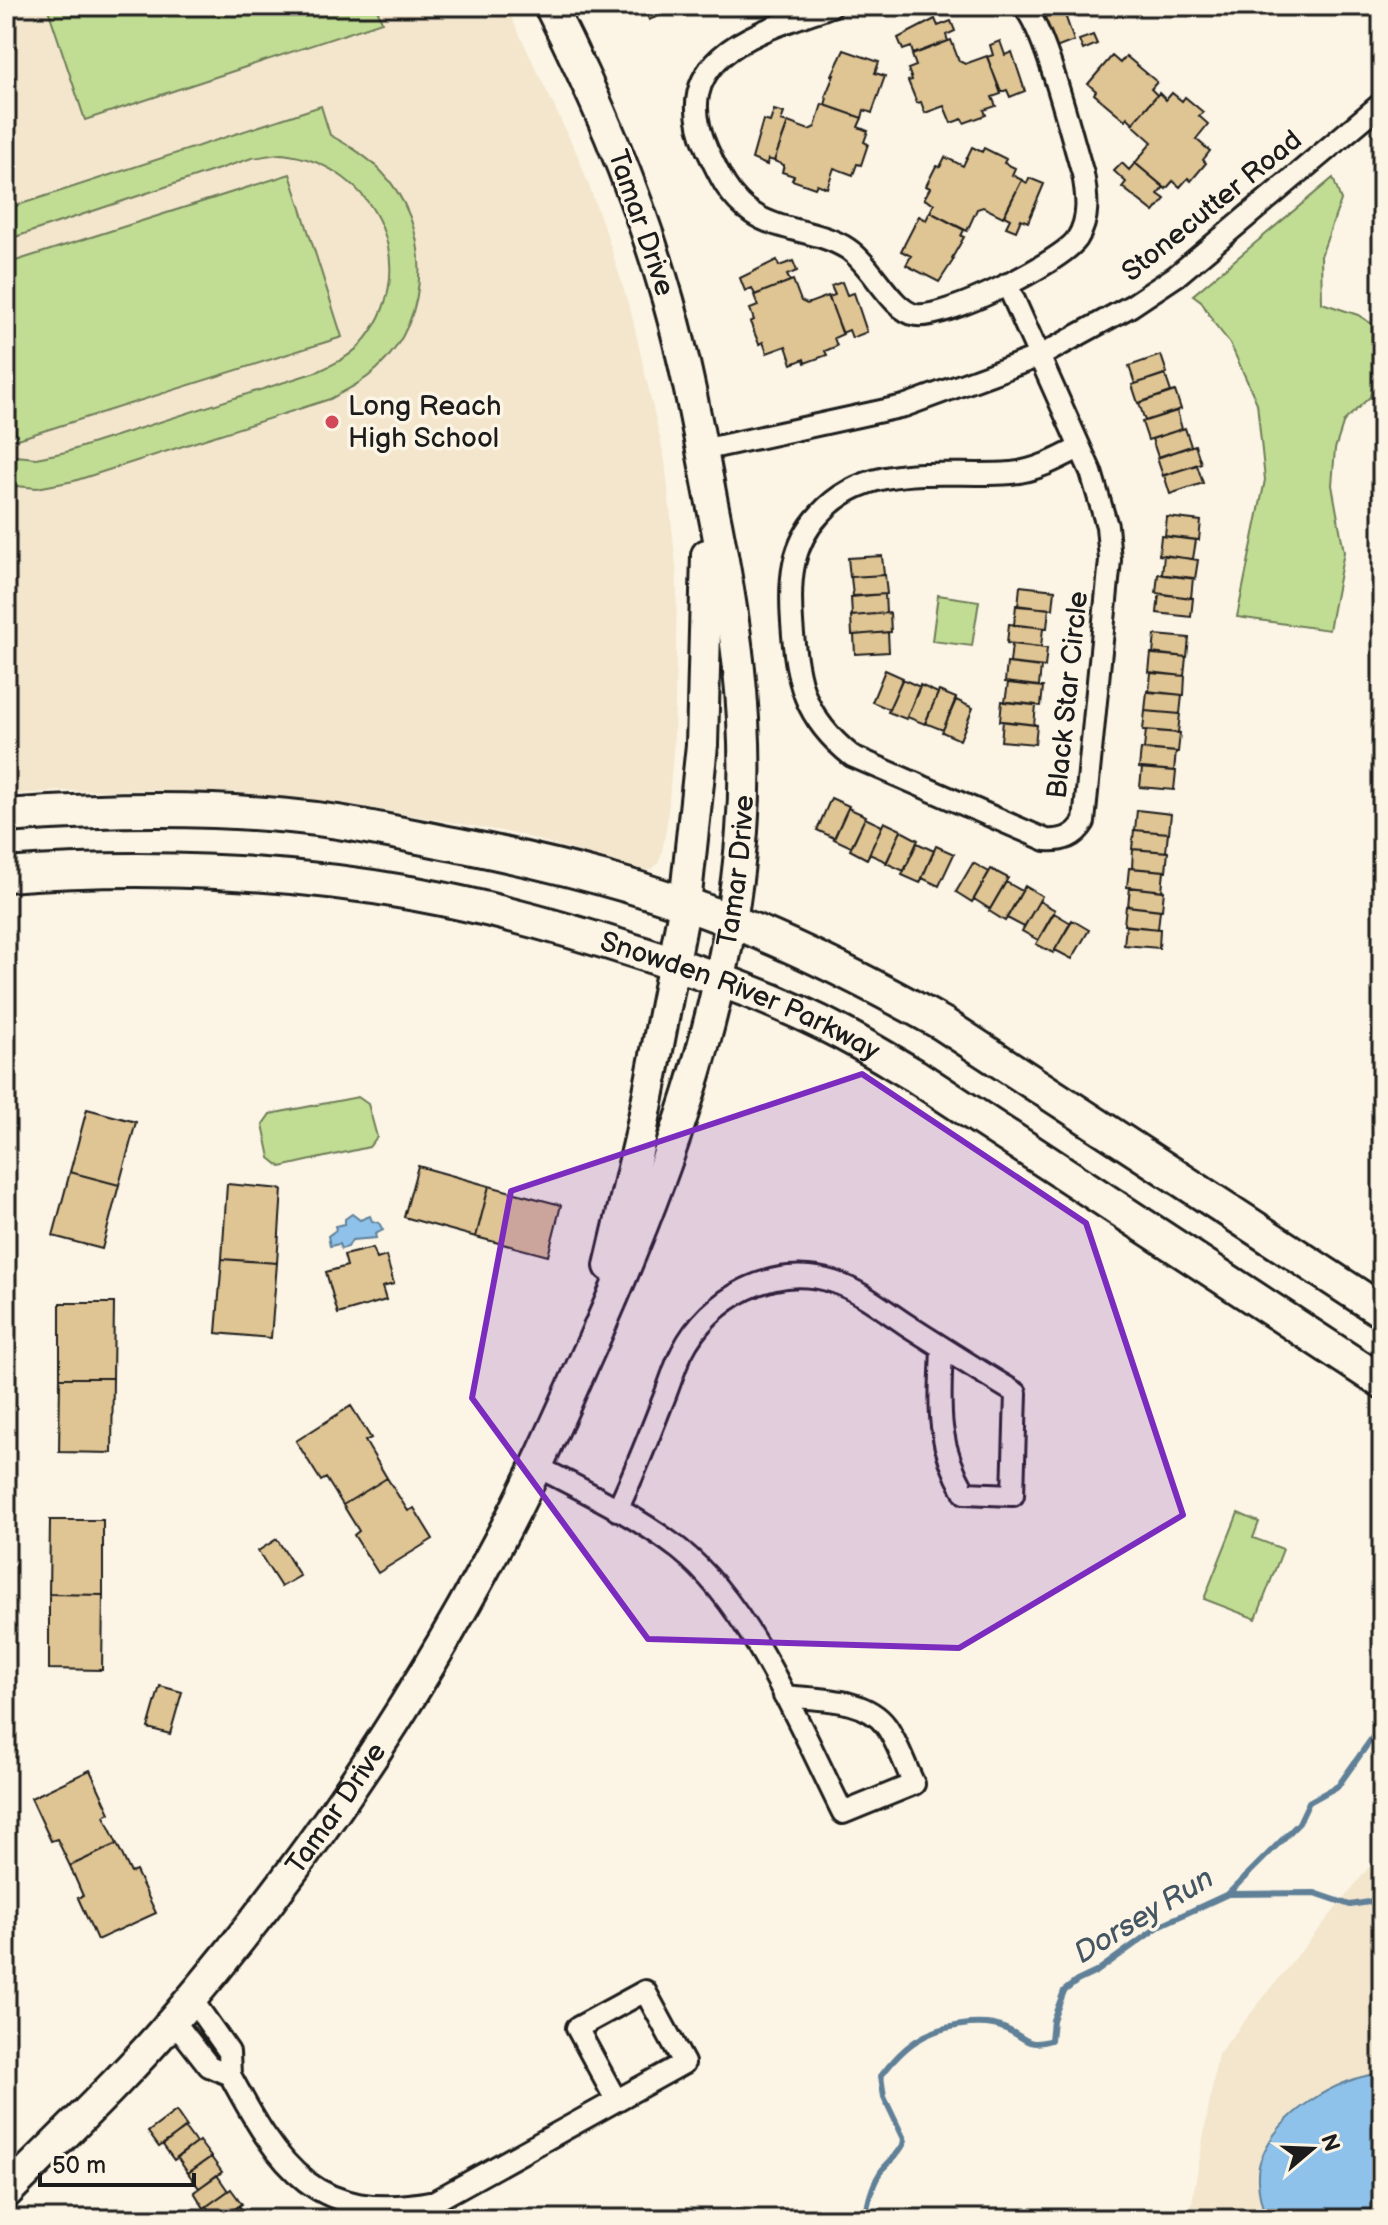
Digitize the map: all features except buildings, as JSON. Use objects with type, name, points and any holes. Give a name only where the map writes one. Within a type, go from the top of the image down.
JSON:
[{"type":"main road","points":[[6,816],[156,811],[236,813],[337,822],[586,873],[685,904],[732,921],[869,983],[943,1024],[1382,1311]]},
{"type":"main road","name":"Snowden River Parkway","points":[[6,875],[57,871],[145,871],[236,874],[360,885],[419,894],[587,936],[719,979],[839,1032],[914,1075],[1382,1382]]},
{"type":"street","name":"Tamar Drive","points":[[6,2193],[109,2090],[182,2009],[283,1883],[391,1728],[498,1545],[536,1466],[633,1253],[671,1154],[699,1065],[732,921],[742,828],[745,746],[741,684],[725,568],[668,301],[645,225],[614,141],[550,6]]},
{"type":"street","points":[[770,6],[777,26]]},
{"type":"street","points":[[831,6],[777,26],[724,52],[711,64],[698,93],[696,110],[699,129],[727,188],[751,212],[846,248],[874,273],[900,308],[911,315],[926,317],[1007,284],[1062,255],[1078,237],[1087,209],[1083,174],[1041,36],[1031,13],[1023,6]]},
{"type":"street","name":"Stonecutter Road","points":[[702,450],[904,406],[1040,356],[1131,306],[1176,276],[1382,103]]},
{"type":"street","name":"Black Star Circle","points":[[1007,284],[1101,498],[1107,526],[1110,560],[1084,822],[1078,831],[1059,841],[1046,840],[852,756],[834,741],[816,721],[799,683],[790,592],[792,565],[800,541],[828,505],[846,491],[865,482],[917,474],[1012,473],[1035,468],[1079,448]]},
{"type":"street","name":"Tamar Drive","points":[[583,1364],[615,1248],[685,904],[702,745],[706,661],[708,570],[702,450]]},
{"type":"street","points":[[617,1510],[638,1466],[682,1352],[700,1324],[716,1307],[736,1293],[764,1282],[790,1277],[833,1281],[852,1289],[1016,1393],[1013,1495],[965,1493],[953,1473],[940,1424],[942,1348]]},
{"type":"street","points":[[536,1466],[617,1510],[680,1550],[705,1573],[745,1623],[843,1813],[914,1784],[887,1727],[874,1714],[858,1706],[784,1696]]},
{"type":"street","points":[[182,2009],[229,2052],[230,2075],[276,2159],[296,2183],[343,2211],[363,2215],[406,2213],[435,2201],[684,2063],[645,1991],[577,2028],[616,2100]]},
{"type":"street","points":[[182,2009],[209,2066],[230,2075]]},
{"type":"highlighted area","points":[[862,1074],[1086,1223],[1183,1515],[959,1648],[648,1639],[472,1398],[511,1191]]},
{"type":"shaded area","name":"Long Reach High School","points":[[6,6],[506,6],[578,156],[608,238],[632,316],[665,460],[677,575],[674,741],[667,824],[658,864],[652,869],[643,871],[518,834],[342,803],[238,793],[140,790],[6,795]]},
{"type":"shaded area","points":[[1382,1851],[1382,2219],[1189,2219],[1218,2054]]},
{"type":"green space","points":[[47,6],[376,6],[382,22],[85,120]]},
{"type":"green space","points":[[321,106],[330,135],[380,170],[397,192],[410,217],[417,243],[417,298],[409,324],[395,348],[372,374],[330,399],[74,481],[37,488],[6,485],[6,455],[36,458],[66,452],[319,371],[346,357],[360,345],[379,316],[389,286],[389,255],[381,226],[366,200],[344,178],[315,162],[282,154],[252,158],[6,240],[6,209]]},
{"type":"green space","points":[[290,174],[342,337],[18,439],[6,401],[6,264]]},
{"type":"green space","points":[[1333,178],[1341,200],[1321,256],[1322,303],[1358,315],[1372,324],[1374,380],[1370,397],[1344,421],[1335,449],[1332,485],[1344,552],[1329,630],[1237,617],[1265,480],[1257,403],[1230,343],[1201,301],[1193,295]]},
{"type":"green space","points":[[938,595],[979,601],[972,646],[932,641]]},
{"type":"green space","points":[[358,1097],[368,1104],[377,1137],[369,1147],[281,1167],[270,1158],[263,1124],[270,1114]]},
{"type":"green space","points":[[1238,1513],[1259,1522],[1253,1538],[1283,1549],[1256,1619],[1204,1599]]},
{"type":"water","points":[[352,1214],[360,1220],[370,1216],[383,1230],[375,1234],[376,1238],[352,1240],[348,1247],[341,1249],[339,1244],[330,1246],[328,1236],[336,1230],[335,1226],[345,1224],[345,1219]]},
{"type":"water","points":[[1382,2073],[1382,2219],[1267,2219],[1259,2189],[1259,2166],[1269,2142],[1280,2127],[1310,2101],[1328,2091],[1346,2082]]},
{"type":"waterway","name":"Dorsey Run","points":[[865,2219],[877,2178],[905,2141],[884,2097],[881,2076],[901,2053],[925,2036],[960,2025],[996,2026],[1036,2043],[1051,2040],[1053,2020],[1064,1991],[1161,1925],[1228,1894],[1299,1823],[1309,1802],[1338,1786],[1382,1724]]},
{"type":"waterway","points":[[1228,1894],[1315,1893],[1350,1905],[1382,1900]]},
{"type":"place","name":"Long Reach High School","points":[[332,422]]}]
